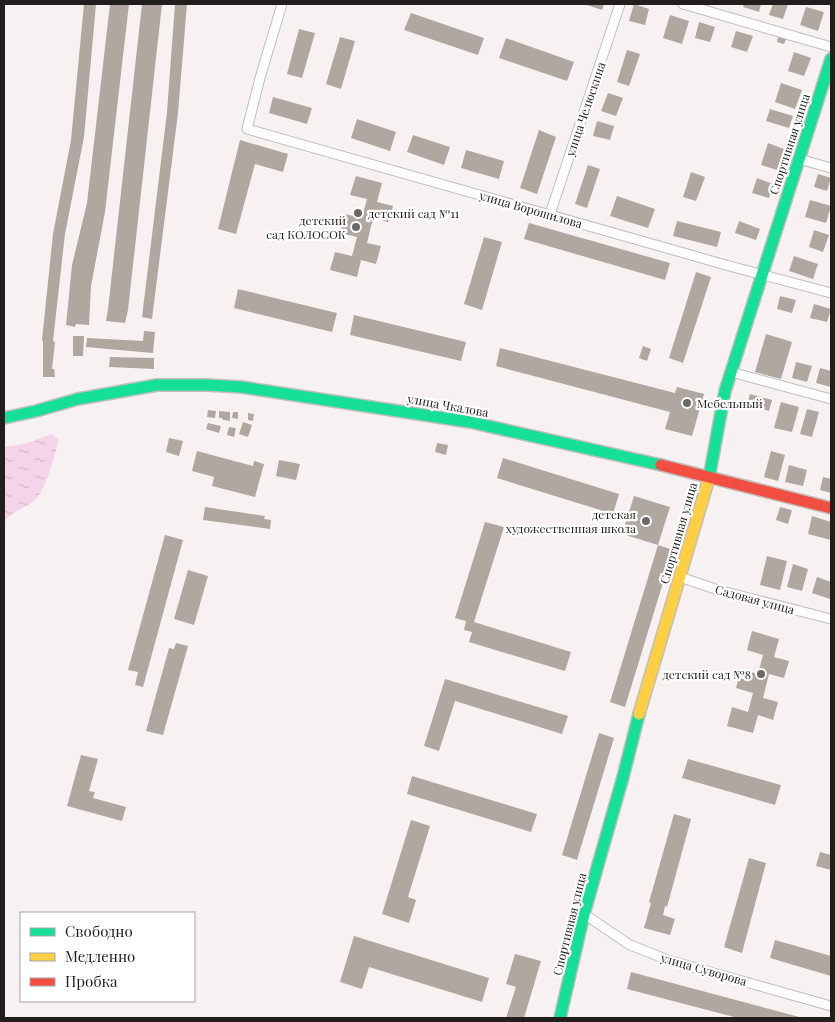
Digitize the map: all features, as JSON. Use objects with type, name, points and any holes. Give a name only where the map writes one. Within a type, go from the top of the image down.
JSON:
[{"type":"street","name":"улица Ворошилова","points":[[282,4],[250,112],[247,129],[722,264],[831,293]]},
{"type":"street","name":"улица Челюскина","points":[[550,214],[620,4]]},
{"type":"street","points":[[682,4],[831,47]]},
{"type":"street","name":"Спортивная улица","points":[[560,1018],[584,914],[623,777],[634,731],[709,477],[725,391],[831,59]]},
{"type":"street","points":[[799,158],[831,168]]},
{"type":"street","points":[[731,372],[831,399]]},
{"type":"street","name":"улица Чкалова","points":[[4,418],[78,399],[157,385],[241,387],[470,422],[645,461],[831,508]]},
{"type":"street","name":"Садовая улица","points":[[680,576],[718,590],[831,619]]},
{"type":"street","name":"улица Суворова","points":[[584,914],[630,946],[671,961],[831,1006]]},
{"type":"water","points":[[52,434],[59,440],[42,490],[33,502],[14,513],[4,522],[4,447],[24,444]]},
{"type":"building","points":[[84,4],[96,4],[84,137],[65,234],[53,341],[55,342],[52,369],[54,369],[55,377],[43,377],[42,340],[53,234],[71,140]]},
{"type":"building","points":[[110,4],[129,4],[105,212],[91,286],[89,325],[76,324],[75,327],[66,325],[72,265],[87,203]]},
{"type":"building","points":[[142,4],[162,4],[125,323],[106,321]]},
{"type":"building","points":[[175,4],[187,4],[178,113],[152,319],[142,317],[167,112]]},
{"type":"building","points":[[584,4],[604,4],[602,10]]},
{"type":"building","points":[[634,4],[649,9],[645,25],[629,21]]},
{"type":"building","points":[[744,4],[761,4],[759,12],[743,7]]},
{"type":"building","points":[[773,4],[788,4],[783,19],[769,15]]},
{"type":"building","points":[[806,7],[824,12],[818,31],[800,25]]},
{"type":"building","points":[[411,13],[484,38],[478,55],[404,30]]},
{"type":"building","points":[[670,15],[689,21],[682,44],[663,38]]},
{"type":"building","points":[[699,22],[715,27],[710,42],[695,38]]},
{"type":"building","points":[[299,29],[315,33],[302,78],[287,74]]},
{"type":"building","points":[[736,31],[753,36],[747,52],[731,47]]},
{"type":"building","points":[[340,37],[355,41],[341,89],[326,84]]},
{"type":"building","points":[[778,37],[786,39],[784,44],[777,42]]},
{"type":"building","points":[[506,38],[574,62],[567,81],[499,58]]},
{"type":"building","points":[[627,50],[640,54],[629,86],[617,82]]},
{"type":"building","points":[[794,52],[811,58],[804,76],[788,71]]},
{"type":"building","points":[[781,83],[802,90],[795,109],[775,102]]},
{"type":"building","points":[[608,93],[623,98],[616,116],[601,111]]},
{"type":"building","points":[[273,97],[312,108],[307,124],[269,113]]},
{"type":"building","points":[[770,109],[793,116],[789,128],[766,121]]},
{"type":"building","points":[[357,119],[396,132],[390,151],[351,138]]},
{"type":"building","points":[[597,121],[614,126],[610,140],[593,136]]},
{"type":"building","points":[[539,130],[556,137],[537,194],[520,188]]},
{"type":"building","points":[[413,135],[450,147],[444,165],[407,152]]},
{"type":"building","points":[[240,140],[288,154],[283,172],[255,164],[236,234],[218,229]]},
{"type":"building","points":[[768,143],[784,149],[777,170],[761,165]]},
{"type":"building","points":[[466,150],[504,161],[499,179],[461,168]]},
{"type":"building","points":[[588,165],[600,169],[587,208],[575,204]]},
{"type":"building","points":[[691,172],[705,177],[696,201],[683,197]]},
{"type":"building","points":[[818,174],[831,178],[827,191],[814,187]]},
{"type":"building","name":"детский сад КОЛОСОК","points":[[356,176],[382,183],[377,202],[393,206],[388,222],[373,218],[367,243],[381,246],[376,264],[361,260],[357,277],[330,270],[335,252],[352,256],[357,237],[340,233],[345,214],[362,218],[367,199],[350,195]]},
{"type":"building","points":[[757,178],[773,184],[769,198],[752,193]]},
{"type":"building","points":[[617,196],[655,209],[648,228],[610,216]]},
{"type":"building","points":[[810,200],[831,206],[826,223],[805,217]]},
{"type":"building","points":[[677,221],[721,232],[717,247],[673,236]]},
{"type":"building","points":[[739,221],[760,229],[756,240],[735,233]]},
{"type":"building","points":[[529,223],[670,263],[665,280],[524,239]]},
{"type":"building","points":[[814,230],[829,235],[823,252],[809,247]]},
{"type":"building","points":[[484,237],[502,242],[482,310],[464,304]]},
{"type":"building","points":[[794,256],[818,264],[813,279],[789,271]]},
{"type":"building","points":[[696,272],[711,277],[683,363],[669,358]]},
{"type":"building","points":[[238,289],[337,313],[332,332],[234,308]]},
{"type":"building","points":[[780,296],[796,300],[792,313],[777,309]]},
{"type":"building","points":[[814,304],[831,309],[827,322],[810,318]]},
{"type":"building","points":[[354,315],[466,342],[461,361],[350,335]]},
{"type":"building","points":[[144,331],[155,332],[153,353],[86,347],[87,338],[143,341]]},
{"type":"building","points":[[766,334],[792,342],[781,379],[755,372]]},
{"type":"building","points":[[73,336],[84,336],[83,356],[73,356]]},
{"type":"building","points":[[643,346],[651,349],[647,361],[639,358]]},
{"type":"building","points":[[500,348],[675,393],[677,387],[704,394],[692,436],[665,429],[670,412],[496,366]]},
{"type":"building","points":[[110,357],[154,358],[154,369],[109,367]]},
{"type":"building","points":[[796,362],[812,366],[807,382],[792,378]]},
{"type":"building","points":[[820,368],[831,371],[831,387],[816,383]]},
{"type":"building","points":[[750,394],[772,400],[769,411],[747,405]]},
{"type":"building","points":[[781,402],[799,407],[792,432],[774,428]]},
{"type":"building","points":[[807,409],[819,412],[812,437],[800,434]]},
{"type":"building","points":[[208,410],[216,411],[215,418],[207,417]]},
{"type":"building","points":[[219,411],[230,412],[230,421],[219,418]]},
{"type":"building","points":[[233,412],[238,412],[238,419],[232,418]]},
{"type":"building","points":[[248,413],[254,414],[253,421],[248,420]]},
{"type":"building","points":[[243,422],[252,425],[248,437],[239,434]]},
{"type":"building","points":[[208,423],[221,426],[219,433],[206,429]]},
{"type":"building","points":[[229,427],[236,428],[234,437],[227,435]]},
{"type":"building","points":[[169,438],[183,441],[179,456],[166,452]]},
{"type":"building","points":[[437,443],[448,445],[446,455],[435,452]]},
{"type":"building","points":[[197,451],[253,466],[254,461],[264,464],[255,497],[212,486],[214,477],[192,471]]},
{"type":"building","points":[[771,451],[785,455],[778,481],[764,477]]},
{"type":"building","points":[[503,458],[619,494],[613,514],[497,478]]},
{"type":"building","points":[[279,460],[300,464],[296,480],[276,476]]},
{"type":"building","points":[[789,465],[807,470],[803,486],[785,482]]},
{"type":"building","points":[[823,477],[831,479],[831,493],[820,490]]},
{"type":"building","name":"детская художественная школа","points":[[634,496],[670,507],[658,545],[622,534]]},
{"type":"building","points":[[205,507],[265,516],[264,519],[271,520],[270,529],[203,520]]},
{"type":"building","points":[[780,507],[792,510],[788,524],[776,520]]},
{"type":"building","points":[[812,516],[831,522],[831,540],[808,534]]},
{"type":"building","points":[[485,522],[504,527],[474,622],[571,652],[565,671],[469,642],[472,632],[464,630],[466,621],[455,618]]},
{"type":"building","points":[[165,535],[183,540],[143,687],[135,685],[138,672],[128,670]]},
{"type":"building","points":[[658,545],[673,550],[625,707],[610,702]]},
{"type":"building","points":[[767,556],[787,561],[780,590],[760,585]]},
{"type":"building","points":[[793,564],[808,569],[802,591],[787,587]]},
{"type":"building","points":[[188,570],[208,576],[194,625],[174,619]]},
{"type":"building","points":[[817,577],[831,582],[830,599],[812,593]]},
{"type":"building","points":[[752,631],[779,639],[774,657],[789,661],[784,678],[769,674],[763,698],[778,702],[773,720],[758,715],[753,733],[727,726],[732,707],[748,712],[753,693],[736,688],[741,669],[758,674],[763,655],[747,650]]},
{"type":"building","points":[[176,643],[188,646],[163,735],[146,731],[169,648],[174,649]]},
{"type":"building","points":[[445,679],[568,716],[562,734],[455,701],[439,751],[424,746]]},
{"type":"building","points":[[599,733],[614,738],[577,860],[562,855]]},
{"type":"building","points":[[81,755],[98,759],[89,791],[95,792],[93,798],[126,807],[122,821],[67,806]]},
{"type":"building","points":[[688,759],[781,785],[775,805],[682,778]]},
{"type":"building","points":[[412,776],[537,814],[531,832],[407,794]]},
{"type":"building","points":[[674,814],[691,819],[667,907],[665,906],[663,915],[675,919],[670,935],[644,928],[651,903],[649,902]]},
{"type":"building","points":[[411,820],[430,826],[408,897],[416,900],[409,923],[382,914]]},
{"type":"building","points":[[820,852],[831,855],[831,870],[816,866]]},
{"type":"building","points":[[749,858],[766,863],[742,953],[724,947]]},
{"type":"building","points":[[354,936],[489,978],[482,1002],[369,967],[362,989],[340,982]]},
{"type":"building","points":[[775,940],[831,956],[831,976],[770,958]]},
{"type":"building","points":[[515,954],[541,961],[524,1018],[506,1018],[516,987],[506,984]]},
{"type":"building","points":[[631,972],[803,1018],[738,1018],[627,989]]},
{"type":"traffic: fast","points":[[709,478],[725,391],[831,59]]},
{"type":"traffic: fast","points":[[4,418],[78,399],[157,385],[241,387],[470,422],[661,465]]},
{"type":"traffic: fast","points":[[560,1018],[584,914],[639,714]]},
{"type":"traffic: slow","points":[[639,714],[709,478]]},
{"type":"traffic: jam","points":[[661,465],[831,508]]},
{"type":"place","name":"детский сад №11","points":[[358,213]]},
{"type":"place","name":"детский сад КОЛОСОК","points":[[356,227]]},
{"type":"place","name":"Мебельный","points":[[687,403]]},
{"type":"place","name":"детская художественная школа","points":[[646,521]]},
{"type":"place","name":"детский сад №8","points":[[761,674]]}]
